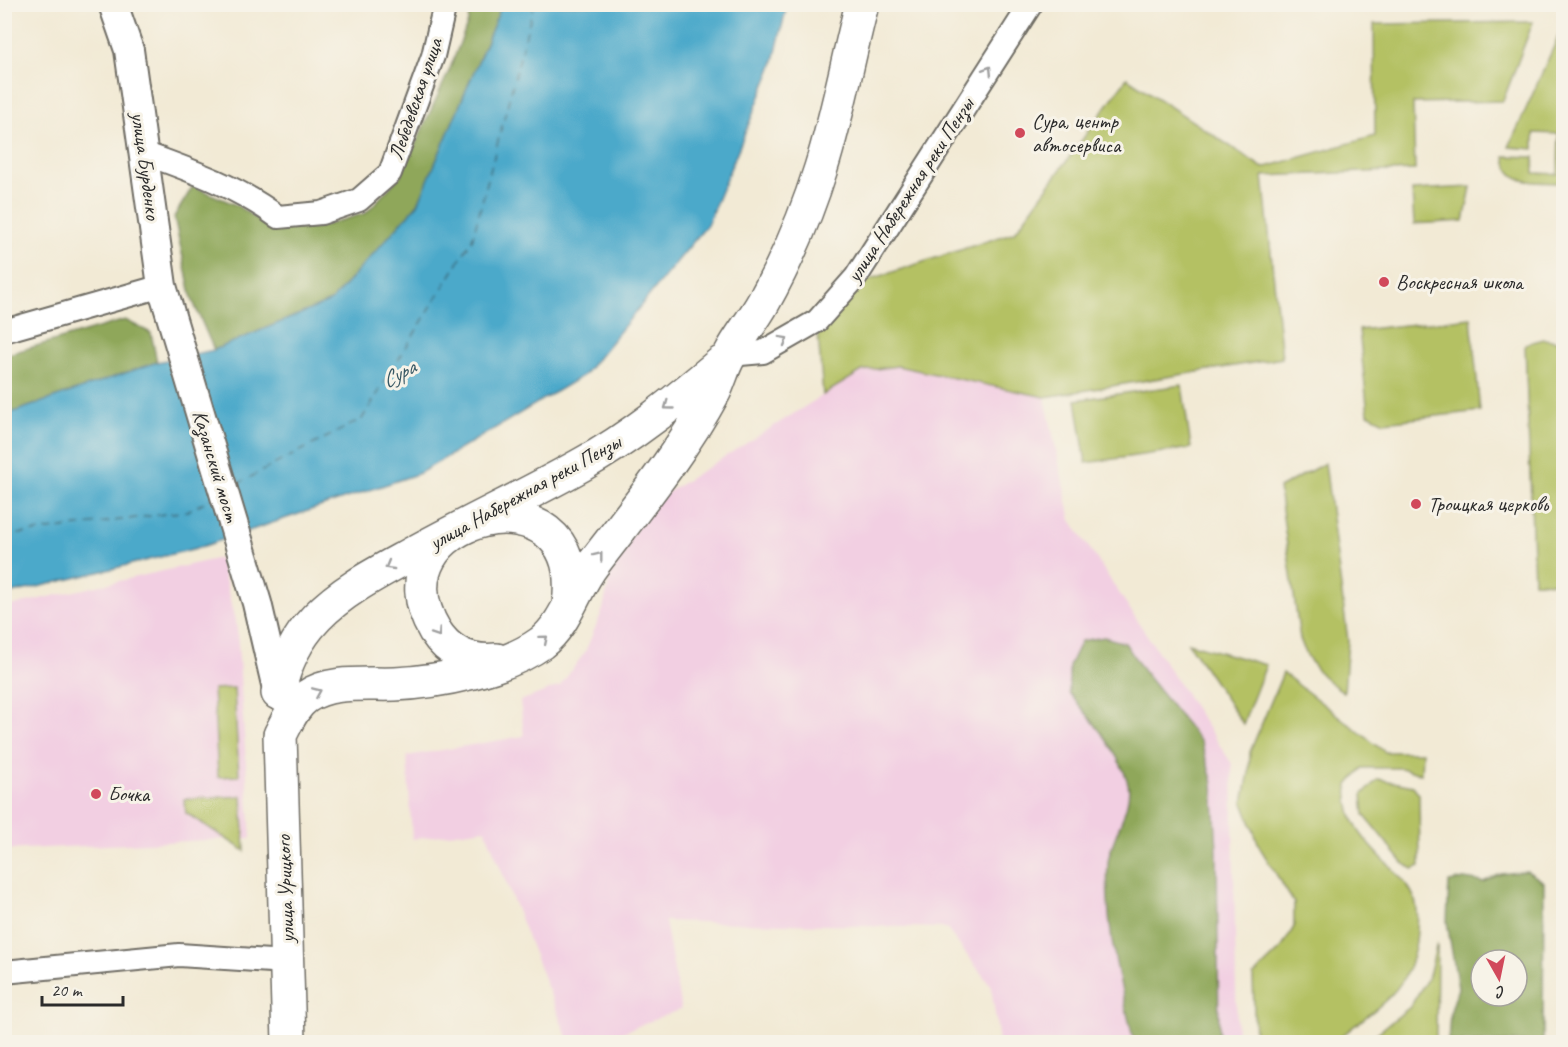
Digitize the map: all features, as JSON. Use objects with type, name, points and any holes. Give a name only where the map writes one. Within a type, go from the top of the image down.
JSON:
[{"type":"main road","points":[[569,606],[572,583],[569,567],[553,537],[527,520],[497,517],[459,528],[430,556],[424,571],[423,587],[431,624],[452,651],[468,658],[484,662],[507,659],[542,642],[558,626],[569,606],[588,571],[670,462],[700,416],[729,355],[763,304],[788,251],[821,168],[862,4]]},
{"type":"main road","name":"улица Набережная реки Пензы","points":[[278,693],[284,666],[296,644],[318,616],[359,585],[459,528],[573,470],[628,436],[678,399],[729,355]]},
{"type":"main road","name":"улица Урицкого","points":[[289,1042],[280,735],[292,712],[304,699],[316,691],[354,685],[433,680],[507,659]]},
{"type":"street","name":"улица Бурденко","points":[[113,4],[129,50],[146,154],[162,286],[175,328]]},
{"type":"street","name":"Лебедевская улица","points":[[146,154],[224,184],[253,198],[278,217],[321,213],[359,200],[390,173],[433,56],[445,4]]},
{"type":"street","name":"улица Набережная реки Пензы","points":[[729,355],[763,352],[816,321],[851,282],[882,238],[1030,4]]},
{"type":"street","points":[[4,331],[162,286]]},
{"type":"street","name":"Казанский мост","points":[[175,328],[257,603],[278,693]]},
{"type":"street","points":[[4,972],[178,954],[287,962]]},
{"type":"shaded area","points":[[897,366],[1045,397],[1071,520],[1232,764],[1237,1042],[999,1042],[991,986],[946,928],[665,921],[681,1009],[598,1042],[569,1042],[485,829],[412,839],[407,756],[524,736],[520,701],[560,686],[585,652],[603,609],[613,562],[657,499],[862,371]]},
{"type":"shaded area","points":[[220,558],[237,629],[251,838],[5,850],[5,607]]},
{"type":"green space","points":[[471,5],[502,5],[418,204],[331,301],[214,350],[192,299],[174,217],[193,186],[236,205],[272,229],[319,227],[366,213],[401,175],[449,71],[468,22]]},
{"type":"green space","points":[[1533,22],[1503,101],[1413,103],[1415,170],[1263,176],[1282,358],[1045,397],[897,366],[862,371],[823,395],[817,321],[847,287],[1015,232],[1127,78],[1263,168],[1375,136],[1374,24]]},
{"type":"green space","points":[[1563,26],[1563,183],[1526,181],[1511,173],[1505,156],[1534,157],[1534,173],[1558,174],[1559,134],[1534,133],[1534,149],[1509,147]]},
{"type":"green space","points":[[1471,187],[1464,221],[1414,224],[1412,190]]},
{"type":"green space","points":[[1471,318],[1480,411],[1384,422],[1368,414],[1359,330]]},
{"type":"green space","points":[[125,320],[151,333],[157,362],[5,415],[5,355]]},
{"type":"green space","points":[[1544,339],[1563,342],[1564,490],[1559,583],[1534,582],[1525,344]]},
{"type":"green space","points":[[1182,385],[1191,448],[1086,463],[1076,400]]},
{"type":"green space","points":[[1325,463],[1348,641],[1344,692],[1317,670],[1307,656],[1300,639],[1279,488]]},
{"type":"green space","points":[[1104,637],[1125,643],[1145,673],[1201,742],[1213,783],[1217,850],[1219,1042],[1134,1042],[1114,954],[1107,886],[1109,854],[1125,811],[1129,789],[1122,768],[1110,745],[1069,693],[1069,666],[1081,641]]},
{"type":"green space","points":[[1188,643],[1266,665],[1243,724]]},
{"type":"green space","points":[[1283,673],[1385,752],[1422,752],[1421,774],[1401,768],[1362,768],[1348,785],[1348,802],[1359,830],[1413,894],[1417,907],[1417,928],[1413,956],[1401,983],[1386,1000],[1342,1036],[1338,1042],[1255,1042],[1253,976],[1281,949],[1294,927],[1294,903],[1260,848],[1243,803],[1249,773],[1250,752]]},
{"type":"green space","points":[[234,688],[239,776],[218,777],[213,689]]},
{"type":"green space","points":[[1378,779],[1413,786],[1419,794],[1420,866],[1413,869],[1403,863],[1364,815],[1362,795]]},
{"type":"green space","points":[[242,796],[245,851],[186,813],[184,799]]},
{"type":"green space","points":[[1527,871],[1544,882],[1543,1042],[1448,1042],[1450,1014],[1458,988],[1447,922],[1449,882],[1464,879],[1483,882],[1501,874]]},
{"type":"green space","points":[[1437,943],[1436,1042],[1366,1042],[1410,1007],[1429,976]]},
{"type":"water","name":"Сура","points":[[502,5],[787,5],[773,65],[707,225],[584,375],[420,473],[201,547],[5,595],[5,415],[157,362],[214,350],[331,301],[418,204]]},
{"type":"ferry route","points":[[237,484],[362,419],[472,240],[534,4]]},
{"type":"ferry route","points":[[4,536],[187,511],[212,498]]},
{"type":"place","name":"Сура, центр автосервиса","points":[[1020,133]]},
{"type":"place","name":"Воскресная школа","points":[[1384,282]]},
{"type":"place","name":"Троицкая церковь","points":[[1416,504]]},
{"type":"place","name":"Бочка","points":[[96,794]]}]
